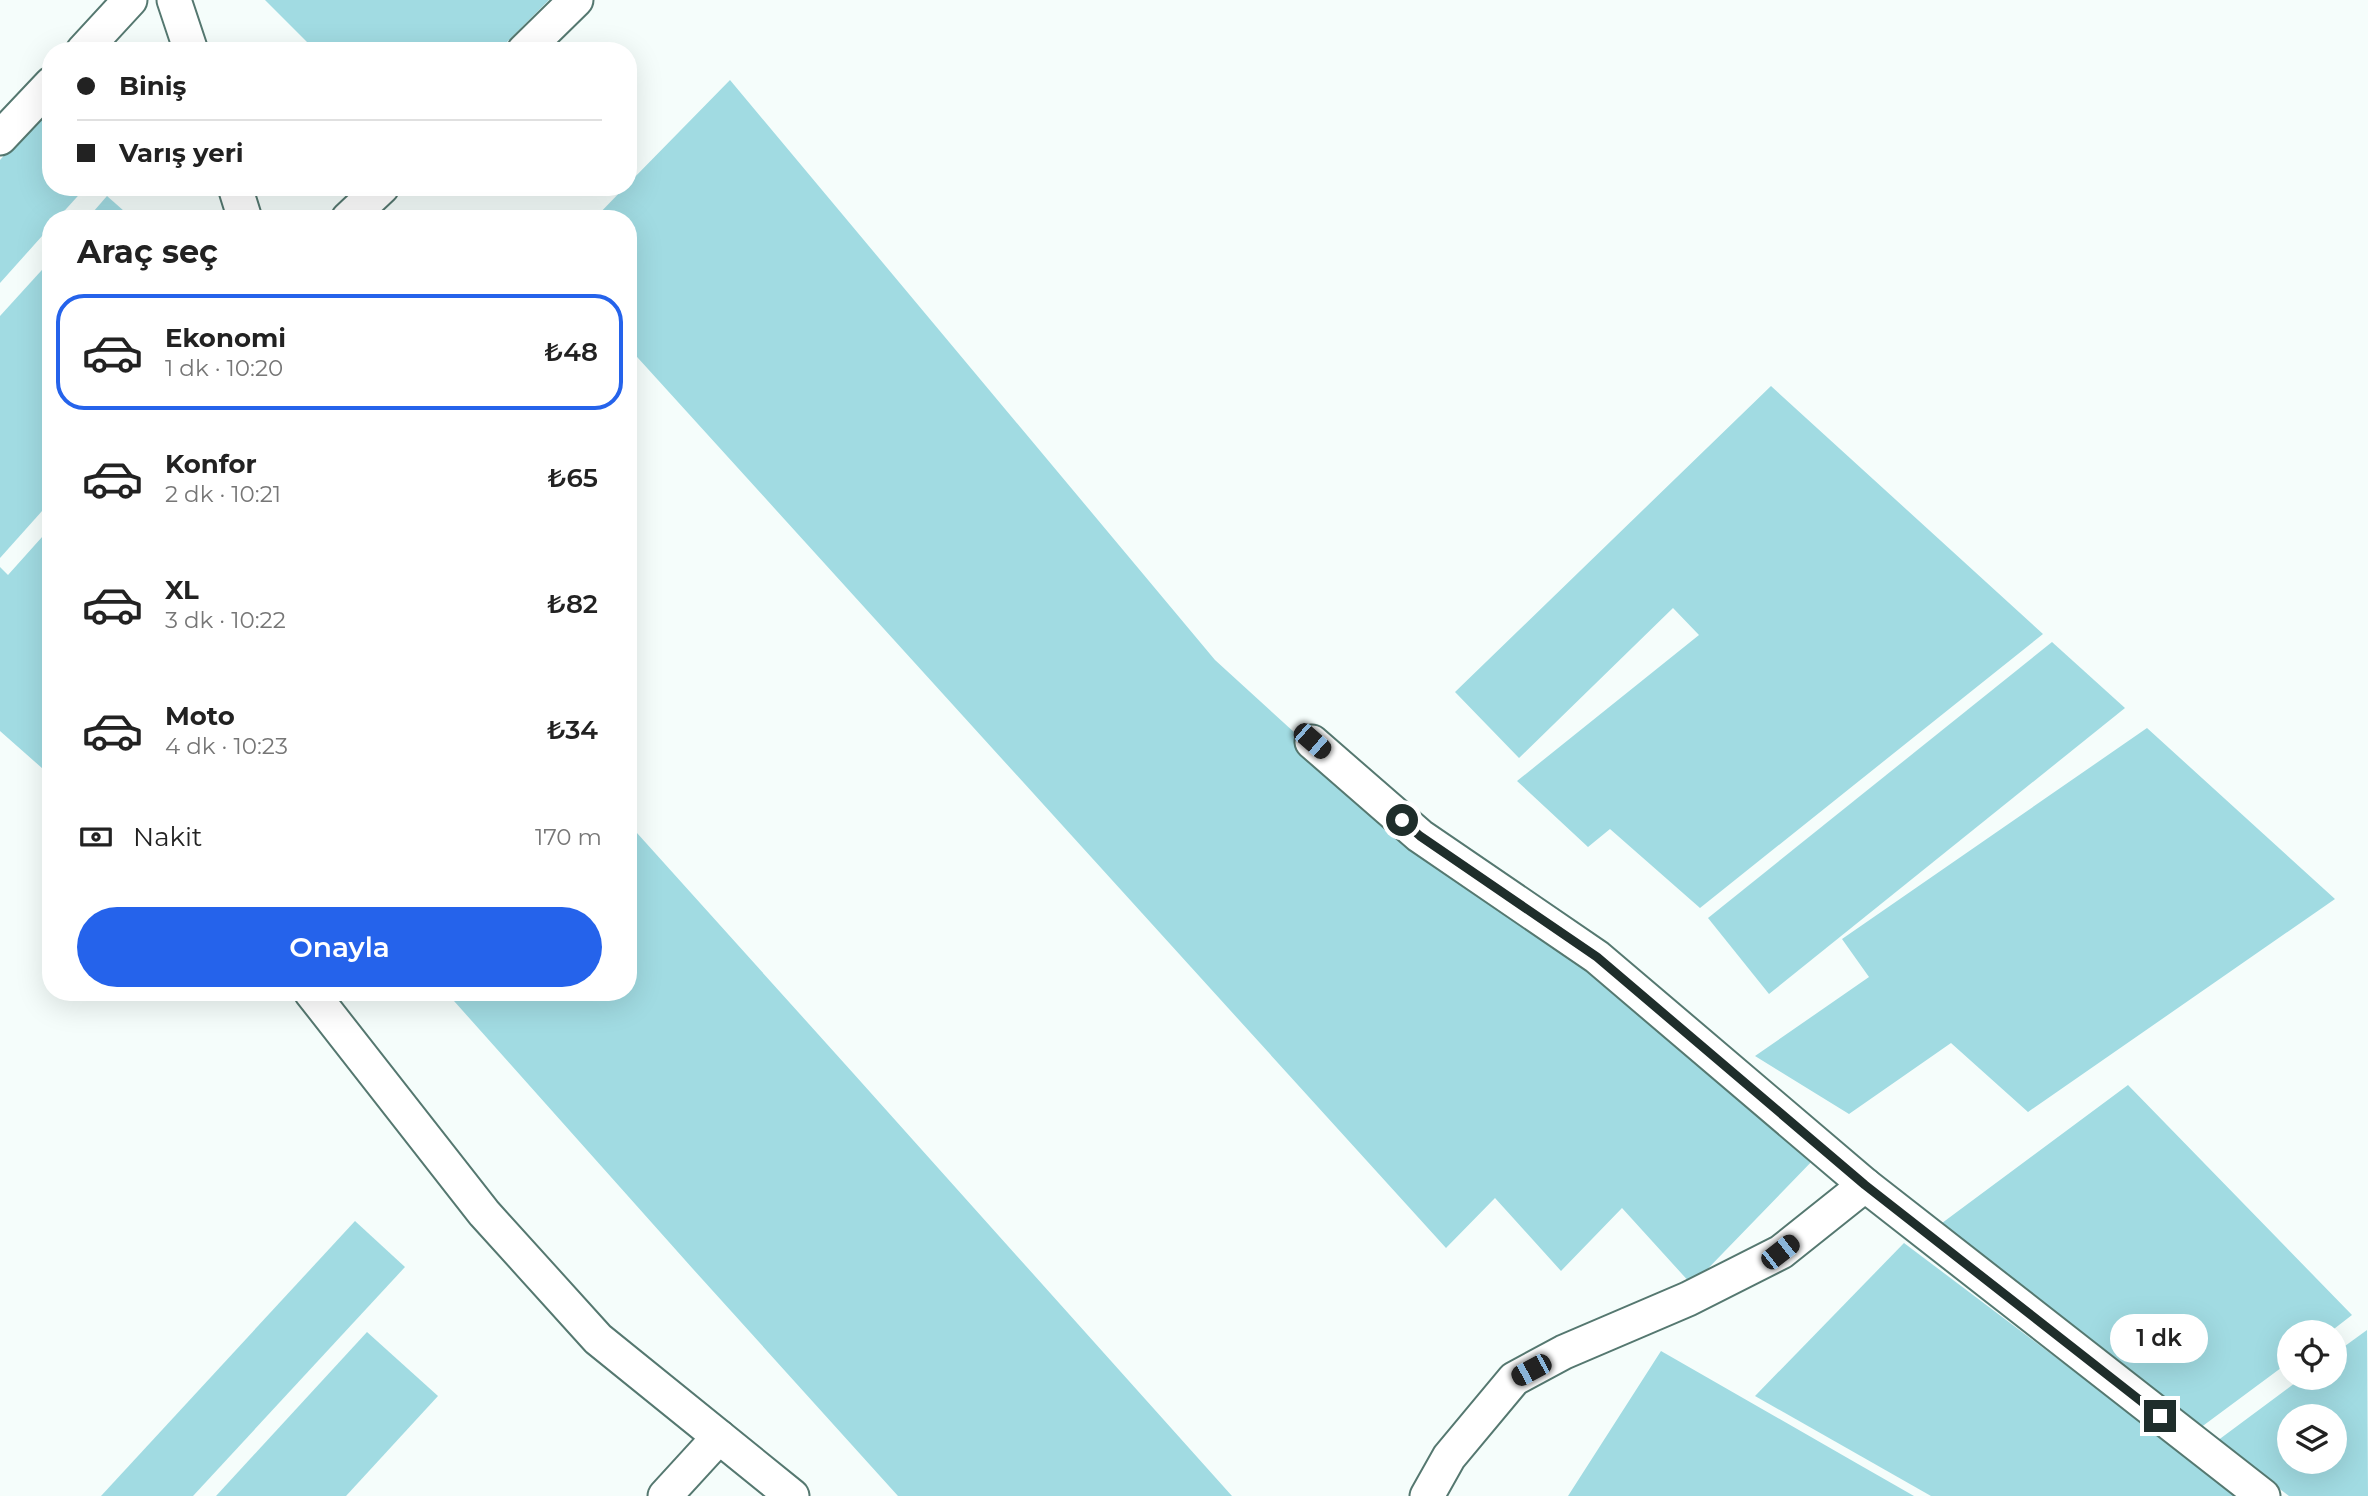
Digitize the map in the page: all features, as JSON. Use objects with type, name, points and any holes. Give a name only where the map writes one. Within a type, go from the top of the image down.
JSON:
[{"type":"street","points":[[90,42],[130,0]]},
{"type":"street","points":[[174,0],[188,42]]},
{"type":"street","points":[[533,42],[576,0]]},
{"type":"street","points":[[0,138],[42,94]]},
{"type":"street","points":[[358,210],[372,196]]},
{"type":"street","points":[[1312,741],[1420,836],[1597,957],[1865,1185],[2263,1496]]},
{"type":"street","points":[[318,1001],[484,1213],[598,1339],[792,1496]]},
{"type":"street","points":[[1427,1496],[1449,1457],[1514,1379],[1564,1352],[1688,1299],[1780,1252],[1865,1185]]},
{"type":"street","points":[[665,1496],[719,1437]]},
{"type":"building","points":[[265,0],[549,0],[507,42],[307,42]]},
{"type":"building","points":[[730,80],[1215,660],[1419,846],[1664,1025],[1816,1157],[1692,1285],[1622,1208],[1561,1271],[1495,1198],[1446,1248],[637,357],[637,210],[603,210],[616,196],[637,196],[637,175]]},
{"type":"building","points":[[42,113],[42,196],[78,196],[65,210],[42,210],[42,236],[0,283],[0,160]]},
{"type":"building","points":[[107,196],[123,210],[95,210]]},
{"type":"building","points":[[42,270],[42,511],[0,558],[0,316]]},
{"type":"building","points":[[1771,386],[2043,634],[1700,908],[1610,829],[1588,847],[1517,781],[1699,635],[1673,608],[1519,758],[1455,692]]},
{"type":"building","points":[[42,537],[42,768],[0,731],[0,567],[8,575]]},
{"type":"building","points":[[2052,642],[2125,708],[1769,994],[1708,918]]},
{"type":"building","points":[[2147,728],[2335,899],[2028,1112],[1951,1043],[1849,1114],[1755,1056],[1869,977],[1842,939]]},
{"type":"building","points":[[637,833],[1232,1496],[898,1496],[454,1001],[637,1001]]},
{"type":"building","points":[[2128,1085],[2352,1315],[2346,1320],[2277,1320],[2277,1371],[2200,1428],[1938,1226]]},
{"type":"building","points":[[355,1221],[405,1267],[193,1496],[101,1496]]},
{"type":"building","points":[[1904,1243],[2240,1496],[1931,1496],[1755,1396]]},
{"type":"building","points":[[2367,1330],[2368,1496],[2289,1496],[2217,1441],[2286,1390],[2347,1390],[2347,1345]]},
{"type":"building","points":[[367,1332],[438,1396],[346,1496],[216,1496]]},
{"type":"building","points":[[1661,1351],[1858,1464],[1914,1496],[1568,1496]]},
{"type":"route","points":[[1402,820],[1420,836],[1597,957],[1865,1185],[2160,1416]]}]
